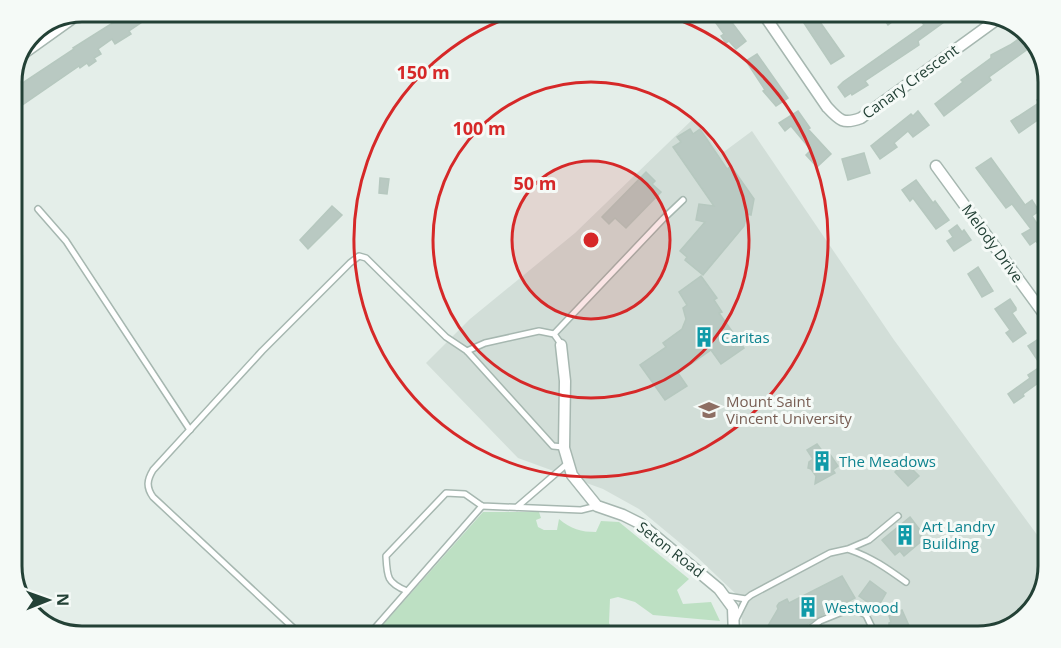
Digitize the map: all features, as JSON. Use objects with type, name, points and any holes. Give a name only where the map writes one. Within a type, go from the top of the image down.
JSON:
[{"type":"street","name":"Canary Crescent","points":[[769,22],[827,107],[838,119],[850,122],[861,118],[991,24]]},
{"type":"street","points":[[38,43],[56,30]]},
{"type":"street","name":"Melody Drive","points":[[936,166],[1038,306]]},
{"type":"street","points":[[561,345],[565,381],[564,448],[572,475],[597,506]]},
{"type":"street","name":"Seton Road","points":[[597,506],[641,524],[701,573],[726,596],[733,608],[735,626]]},
{"type":"lane","points":[[554,334],[683,200]]},
{"type":"lane","points":[[38,209],[66,241],[190,430]]},
{"type":"lane","points":[[291,626],[151,496],[148,489],[148,478],[262,351],[359,256],[366,258],[446,337],[467,351],[553,446],[564,448]]},
{"type":"lane","points":[[467,351],[475,346],[539,331],[554,334],[561,345]]},
{"type":"lane","points":[[517,507],[568,463]]},
{"type":"lane","points":[[407,591],[395,586],[387,575],[386,556],[446,493],[465,494],[482,506],[581,510],[597,506]]},
{"type":"lane","points":[[377,626],[482,506]]},
{"type":"lane","points":[[735,623],[746,599],[830,553],[848,549],[869,540],[898,516]]},
{"type":"lane","points":[[848,549],[866,555],[906,582]]},
{"type":"lane","points":[[726,596],[746,599]]},
{"type":"lane","points":[[814,626],[820,621],[852,608],[866,615],[871,626]]},
{"type":"shaded area","name":"Mount Saint Vincent University","points":[[694,118],[721,154],[752,131],[894,340],[1038,536],[1038,573],[1034,588],[1026,602],[1015,613],[1001,621],[978,626],[742,626],[737,595],[697,557],[639,509],[603,489],[518,458],[426,363],[470,319],[575,233]]},
{"type":"green space","points":[[483,512],[539,512],[541,518],[536,520],[538,527],[544,530],[557,530],[559,519],[572,528],[591,532],[596,532],[601,521],[619,522],[689,579],[677,590],[683,604],[711,602],[720,621],[653,615],[635,602],[618,597],[610,599],[610,626],[382,626]]},
{"type":"building","points":[[114,22],[142,22],[129,31],[131,34],[115,44],[112,39],[98,49],[101,54],[94,58],[96,61],[89,66],[87,63],[80,68],[79,66],[23,104],[23,83]]},
{"type":"building","points":[[715,22],[732,22],[746,41],[736,49],[729,41],[726,43],[721,36],[724,34]]},
{"type":"building","points":[[803,22],[820,22],[844,56],[831,64]]},
{"type":"building","points":[[922,22],[944,22],[918,41],[919,45],[865,81],[868,85],[845,97],[838,87],[843,82],[924,25]]},
{"type":"building","points":[[1019,39],[1028,49],[989,77],[991,80],[944,116],[935,104],[963,82],[961,80],[991,58],[991,55]]},
{"type":"building","points":[[757,54],[788,98],[776,106],[763,91],[765,90],[746,61]]},
{"type":"building","points":[[1038,104],[1038,120],[1019,133],[1011,121]]},
{"type":"building","points":[[798,111],[810,128],[808,129],[831,154],[817,167],[806,155],[811,150],[791,126],[785,131],[779,123]]},
{"type":"building","points":[[918,111],[929,125],[913,137],[908,131],[894,143],[897,147],[880,159],[871,146]]},
{"type":"building","points":[[690,129],[693,134],[700,129],[727,169],[731,166],[754,199],[751,215],[747,214],[744,226],[703,275],[685,260],[687,257],[680,251],[705,222],[696,220],[699,204],[714,206],[673,147],[681,142],[677,137]]},
{"type":"building","points":[[864,153],[870,173],[848,180],[842,159]]},
{"type":"building","points":[[991,158],[1025,205],[1032,200],[1038,209],[1032,216],[1038,225],[1038,243],[1036,241],[1030,245],[1022,234],[1031,229],[1012,204],[1006,208],[976,168]]},
{"type":"building","points":[[646,172],[655,181],[652,184],[661,192],[626,228],[615,218],[609,224],[602,217]]},
{"type":"building","points":[[380,178],[389,179],[387,194],[379,193]]},
{"type":"building","points":[[916,180],[949,220],[936,229],[913,198],[910,201],[902,190]]},
{"type":"building","points":[[332,206],[342,215],[308,249],[300,240]]},
{"type":"building","points":[[957,225],[971,240],[954,251],[947,241],[953,237],[949,231]]},
{"type":"building","points":[[978,267],[993,291],[982,297],[968,274]]},
{"type":"building","name":"Caritas","points":[[701,276],[717,298],[714,300],[722,312],[719,313],[744,348],[721,364],[711,350],[678,373],[687,386],[665,400],[640,365],[666,347],[663,343],[682,329],[686,319],[683,308],[687,305],[679,292]]},
{"type":"building","points":[[1010,299],[1016,308],[1012,313],[1026,333],[1013,342],[1006,333],[1010,330],[995,309]]},
{"type":"building","points":[[1038,339],[1038,361],[1028,346]]},
{"type":"building","points":[[1038,368],[1038,383],[1014,403],[1008,394],[1030,378],[1028,375]]},
{"type":"building","name":"The Meadows","points":[[817,444],[823,452],[827,450],[838,466],[833,470],[835,473],[815,484],[816,476],[808,468],[809,462],[813,459],[807,450]]},
{"type":"building","points":[[905,462],[919,476],[908,486],[895,472]]},
{"type":"building","name":"Art Landry Building","points":[[910,517],[923,534],[920,536],[923,540],[904,556],[900,551],[895,555],[882,540]]},
{"type":"building","name":"Westwood","points":[[842,576],[855,598],[805,626],[768,626],[779,603],[787,599],[789,603]]},
{"type":"building","points":[[870,581],[886,593],[877,609],[859,596]]},
{"type":"building","points":[[902,610],[909,626],[889,626],[891,622],[889,616]]},
{"type":"place","name":"Caritas","points":[[704,337]]},
{"type":"place","name":"Mount Saint Vincent University","points":[[709,410]]},
{"type":"place","name":"The Meadows","points":[[822,461]]},
{"type":"place","name":"Art Landry Building","points":[[905,535]]},
{"type":"place","name":"Westwood","points":[[808,607]]}]
